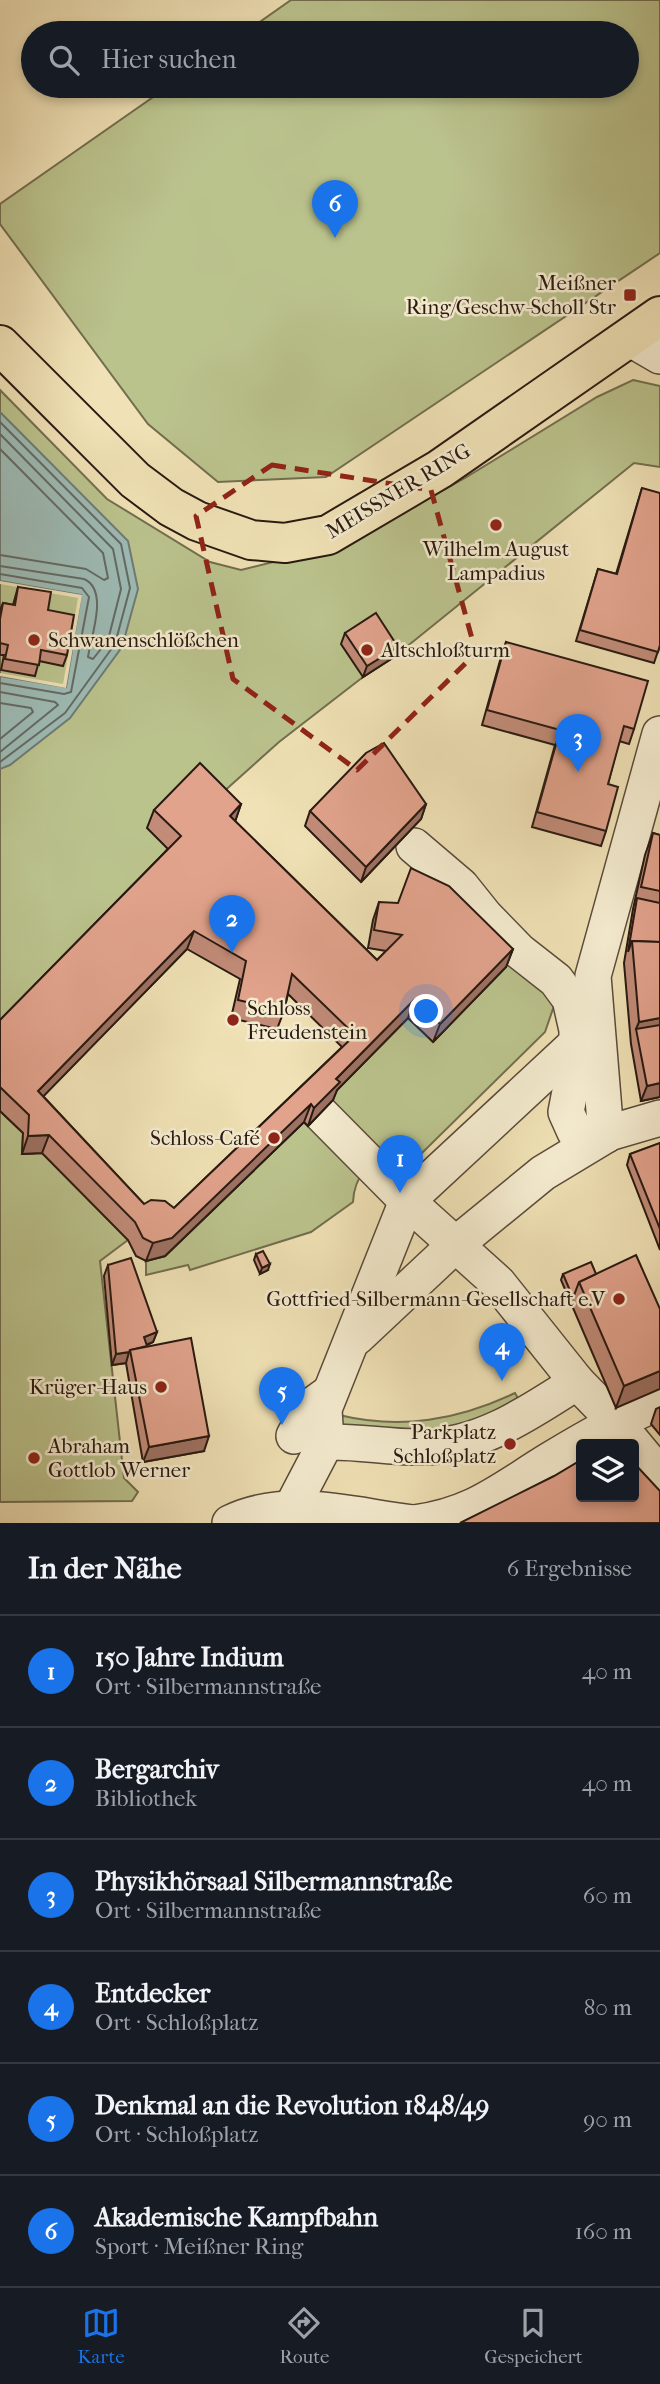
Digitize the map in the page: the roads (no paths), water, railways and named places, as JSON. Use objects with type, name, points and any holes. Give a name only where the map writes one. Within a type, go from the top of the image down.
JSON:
[{"type":"main road","name":"MEISSNER RING","points":[[0,345],[135,480],[171,508],[197,521],[251,540],[285,543],[328,535],[644,347],[660,316]]},
{"type":"street","points":[[606,1135],[593,976],[660,734]]},
{"type":"street","points":[[414,846],[461,886],[519,951],[556,980],[570,999],[577,1043],[567,1119],[580,1135],[606,1135]]},
{"type":"street","points":[[292,1507],[310,1439],[323,1423],[331,1392],[407,1201],[577,1043]]},
{"type":"street","points":[[320,1113],[407,1201],[498,1283],[572,1374],[660,1475]]},
{"type":"street","points":[[350,1343],[455,1245],[543,1173],[606,1135],[660,1118]]},
{"type":"street","points":[[310,1439],[426,1447],[458,1442],[497,1430],[572,1374]]},
{"type":"street","points":[[230,1523],[263,1511],[292,1507],[414,1523],[449,1518],[481,1504],[615,1421],[660,1402]]},
{"type":"water","points":[[0,412],[128,541],[138,589],[122,647],[70,718],[10,765],[0,769],[0,676],[66,687],[81,595],[0,581]]},
{"type":"place","name":"Akademische Kampfbahn","points":[[335,238]]},
{"type":"place","name":"Meißner Ring/Geschw-Scholl Str","points":[[630,295]]},
{"type":"place","name":"Wilhelm August Lampadius","points":[[496,525]]},
{"type":"place","name":"Schwanenschlößchen","points":[[34,640]]},
{"type":"place","name":"Altschloßturm","points":[[367,650]]},
{"type":"place","name":"Physikhörsaal Silbermannstraße","points":[[578,772]]},
{"type":"place","name":"Bergarchiv","points":[[232,953]]},
{"type":"place","name":"Schloss Freudenstein","points":[[233,1020]]},
{"type":"place","name":"Schloss-Café","points":[[274,1138]]},
{"type":"place","name":"150 Jahre Indium","points":[[400,1193]]},
{"type":"place","name":"Gottfried-Silbermann-Gesellschaft e.V","points":[[619,1299]]},
{"type":"place","name":"Entdecker","points":[[502,1381]]},
{"type":"place","name":"Krüger-Haus","points":[[161,1387]]},
{"type":"place","name":"Denkmal an die Revolution 1848/49","points":[[282,1425]]},
{"type":"place","name":"Parkplatz Schloßplatz","points":[[510,1444]]},
{"type":"place","name":"Abraham Gottlob Werner","points":[[34,1458]]}]
